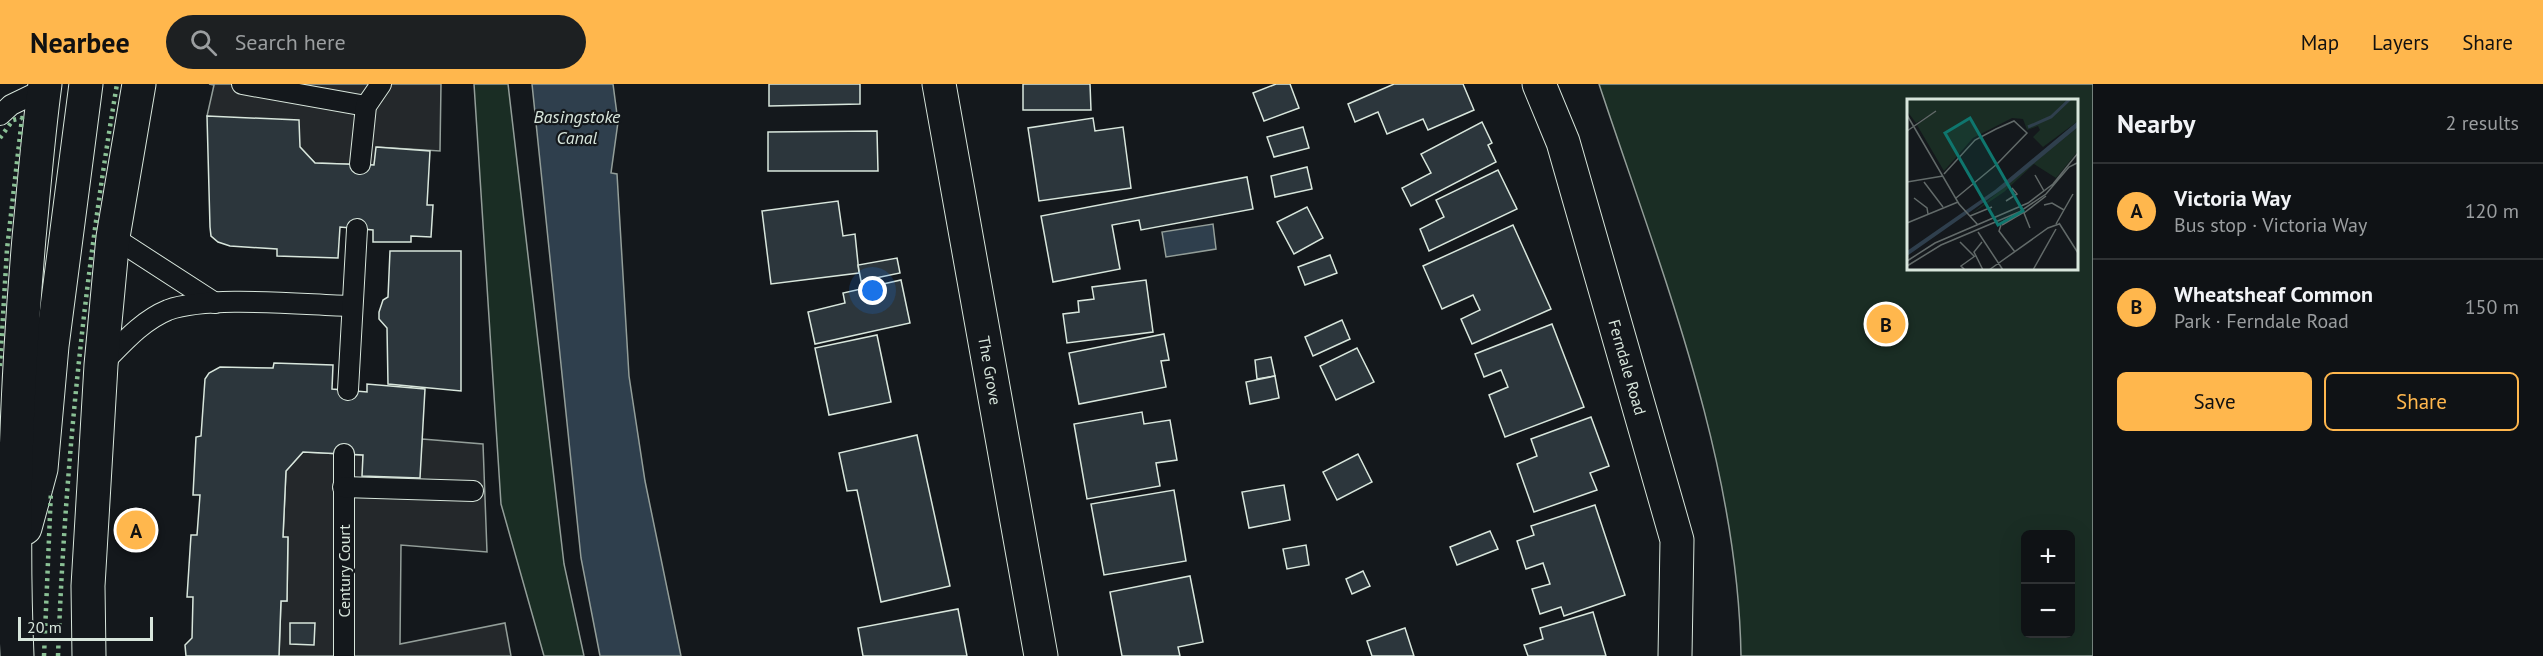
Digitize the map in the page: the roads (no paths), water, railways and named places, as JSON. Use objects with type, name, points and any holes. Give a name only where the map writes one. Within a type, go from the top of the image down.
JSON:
[{"type":"main road","points":[[13,573],[41,469],[53,334],[86,84]]},
{"type":"main road","points":[[89,656],[88,586],[101,365],[112,237],[139,84]]},
{"type":"main road","name":"The Grove","points":[[939,84],[1041,656]]},
{"type":"main road","name":"Ferndale Road","points":[[1539,84],[1563,142],[1677,540],[1675,656]]},
{"type":"main road","points":[[17,656],[13,573],[14,468],[19,354],[45,87]]},
{"type":"lane","points":[[242,84],[366,106]]},
{"type":"lane","points":[[360,164],[366,106],[381,84]]},
{"type":"lane","points":[[0,116],[11,105],[45,87]]},
{"type":"lane","points":[[348,390],[357,229]]},
{"type":"lane","points":[[112,237],[215,303]]},
{"type":"lane","points":[[101,365],[133,332],[168,310],[215,303],[351,306]]},
{"type":"lane","name":"Century Court","points":[[344,454],[344,656]]},
{"type":"lane","points":[[343,487],[473,491]]},
{"type":"water","name":"Basingstoke Canal","points":[[532,84],[613,84],[618,122],[611,173],[617,174],[629,376],[645,481],[681,656],[600,656],[581,558]]},
{"type":"water","points":[[1213,224],[1216,249],[1166,257],[1162,232]]},
{"type":"place","name":"Wheatsheaf Common","points":[[1886,324]]},
{"type":"place","name":"Victoria Way","points":[[136,530]]}]
